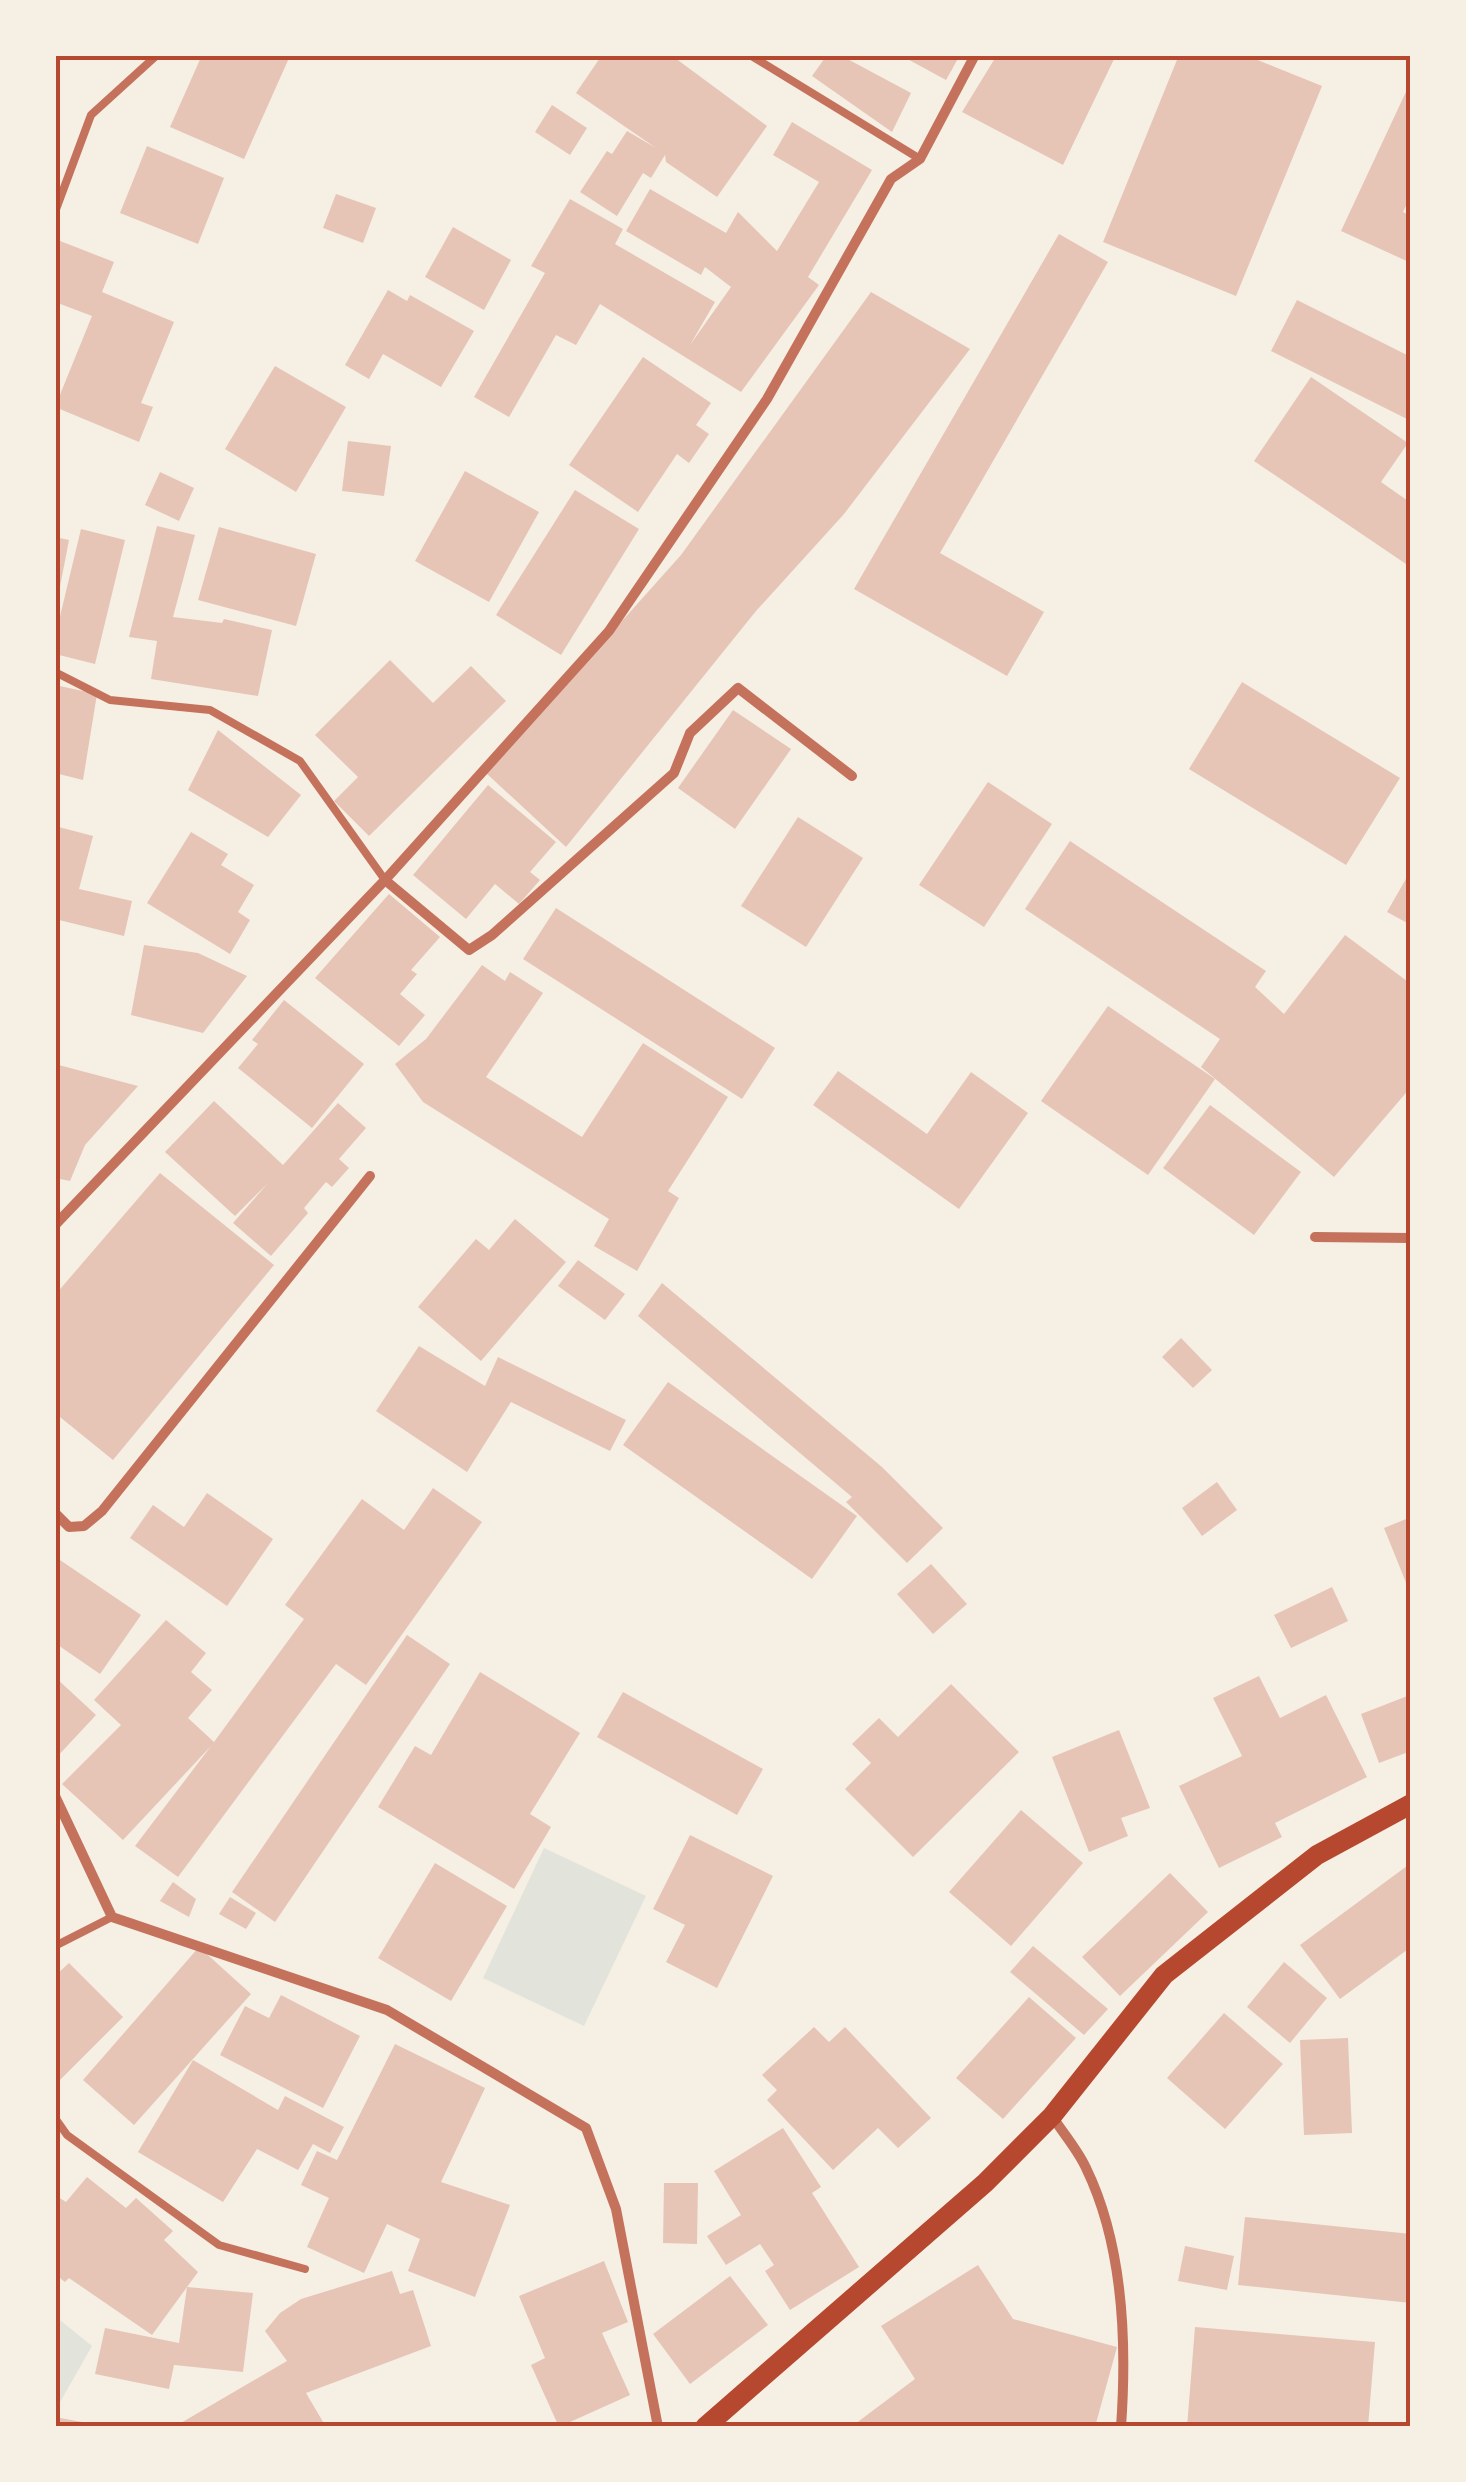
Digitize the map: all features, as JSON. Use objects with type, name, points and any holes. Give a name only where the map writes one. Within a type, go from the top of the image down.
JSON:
[{"type":"main road","points":[[705,2427],[985,2183],[1052,2116],[1178,1963],[1317,1855],[1411,1804]]},
{"type":"street","points":[[55,1225],[385,880],[609,630],[767,400],[891,179],[920,159],[975,55]]},
{"type":"street","points":[[385,880],[469,950],[492,935],[674,773],[690,733],[738,688],[852,776]]},
{"type":"street","points":[[55,1513],[69,1528],[84,1526],[102,1511],[370,1176]]},
{"type":"street","points":[[1314,1237],[1411,1238]]},
{"type":"street","points":[[55,1796],[112,1917],[386,2010],[586,2128],[616,2208],[658,2427]]},
{"type":"street","points":[[1052,2116],[1086,2168],[1109,2239],[1127,2353],[1121,2427]]},
{"type":"lane","points":[[55,212],[92,114],[158,55]]},
{"type":"lane","points":[[750,55],[920,159]]},
{"type":"lane","points":[[55,672],[110,700],[210,710],[300,761],[385,880]]},
{"type":"lane","points":[[55,1946],[112,1917]]},
{"type":"lane","points":[[55,2118],[67,2135],[220,2244],[305,2270]]},
{"type":"shaded area","points":[[544,1848],[646,1896],[584,2026],[483,1978]]},
{"type":"shaded area","points":[[55,2316],[92,2346],[55,2411]]},
{"type":"building","points":[[202,55],[289,58],[244,159],[170,127]]},
{"type":"building","points":[[602,55],[671,55],[767,126],[717,197],[666,162],[665,155],[651,178],[643,173],[617,216],[580,192],[607,151],[612,154],[627,131],[656,148],[576,93]]},
{"type":"building","points":[[827,55],[840,55],[911,93],[892,132],[812,76]]},
{"type":"building","points":[[900,55],[960,55],[946,80]]},
{"type":"building","points":[[997,55],[1116,55],[1063,165],[962,112]]},
{"type":"building","points":[[1179,55],[1245,55],[1322,86],[1236,296],[1103,242]]},
{"type":"building","points":[[1411,81],[1411,195],[1403,212],[1411,216],[1411,263],[1341,231]]},
{"type":"building","points":[[552,105],[587,128],[570,155],[535,132]]},
{"type":"building","points":[[792,122],[872,170],[808,277],[819,285],[741,392],[600,304],[576,345],[556,335],[509,417],[474,397],[545,273],[531,266],[570,199],[623,229],[615,244],[715,302],[690,345],[731,287],[705,267],[701,275],[626,231],[650,189],[726,233],[738,212],[777,251],[819,182],[773,155]]},
{"type":"building","points":[[147,146],[224,178],[198,244],[120,213]]},
{"type":"building","points":[[336,194],[376,208],[363,243],[323,228]]},
{"type":"building","points":[[453,227],[511,260],[484,310],[425,277]]},
{"type":"building","points":[[1059,234],[1108,262],[940,553],[1044,612],[1007,676],[854,589]]},
{"type":"building","points":[[55,239],[114,262],[102,292],[174,322],[141,403],[153,407],[139,442],[55,407],[92,316],[55,302]]},
{"type":"building","points":[[388,290],[407,301],[410,295],[474,331],[441,387],[383,354],[369,379],[345,365]]},
{"type":"building","points":[[871,292],[970,349],[844,514],[756,611],[566,847],[486,773],[681,555]]},
{"type":"building","points":[[1297,300],[1411,357],[1411,421],[1271,351]]},
{"type":"building","points":[[643,357],[711,403],[696,425],[709,434],[689,463],[677,454],[638,512],[569,465]]},
{"type":"building","points":[[275,366],[346,407],[296,492],[225,449]]},
{"type":"building","points":[[1311,377],[1408,443],[1381,482],[1411,503],[1411,557],[1406,564],[1254,461]]},
{"type":"building","points":[[348,441],[391,446],[384,496],[342,491]]},
{"type":"building","points":[[465,471],[539,512],[489,602],[415,561]]},
{"type":"building","points":[[160,472],[194,488],[179,521],[145,505]]},
{"type":"building","points":[[575,490],[639,529],[561,655],[496,615]]},
{"type":"building","points":[[157,526],[195,535],[173,617],[222,623],[224,619],[272,630],[258,696],[151,679],[157,641],[129,637]]},
{"type":"building","points":[[219,527],[316,554],[296,626],[198,600]]},
{"type":"building","points":[[81,529],[125,540],[95,664],[55,654],[55,637]]},
{"type":"building","points":[[55,537],[69,540],[57,602],[55,602]]},
{"type":"building","points":[[390,660],[433,703],[471,666],[506,701],[369,836],[334,801],[358,777],[315,735]]},
{"type":"building","points":[[1242,682],[1400,778],[1346,865],[1189,769]]},
{"type":"building","points":[[55,685],[97,694],[83,780],[55,773]]},
{"type":"building","points":[[733,710],[791,749],[735,829],[678,788]]},
{"type":"building","points":[[218,730],[301,795],[268,837],[188,790]]},
{"type":"building","points":[[988,782],[1052,824],[984,927],[919,885]]},
{"type":"building","points":[[488,785],[556,842],[530,872],[540,880],[519,904],[495,884],[466,919],[413,875]]},
{"type":"building","points":[[798,817],[863,858],[806,947],[741,906]]},
{"type":"building","points":[[55,826],[93,836],[79,889],[132,901],[124,936],[55,919]]},
{"type":"building","points":[[191,832],[228,854],[221,865],[254,885],[238,912],[250,920],[230,954],[147,903]]},
{"type":"building","points":[[1070,841],[1266,971],[1255,987],[1284,1014],[1345,935],[1411,984],[1411,1087],[1334,1177],[1201,1067],[1220,1039],[1025,909]]},
{"type":"building","points":[[1411,870],[1411,925],[1387,912]]},
{"type":"building","points":[[389,894],[440,937],[411,970],[417,974],[400,994],[425,1015],[399,1046],[315,978]]},
{"type":"building","points":[[556,908],[775,1048],[742,1099],[523,959]]},
{"type":"building","points":[[144,945],[198,953],[247,976],[203,1033],[131,1015]]},
{"type":"building","points":[[482,965],[505,981],[510,972],[543,993],[486,1077],[582,1137],[643,1043],[728,1097],[668,1191],[679,1198],[637,1271],[594,1246],[609,1219],[423,1102],[395,1064],[426,1039]]},
{"type":"building","points":[[284,1000],[364,1064],[312,1128],[238,1068],[258,1044],[252,1040]]},
{"type":"building","points":[[1108,1006],[1215,1079],[1148,1175],[1041,1101]]},
{"type":"building","points":[[55,1064],[138,1086],[85,1145],[70,1181],[55,1178]]},
{"type":"building","points":[[838,1071],[927,1134],[971,1072],[1028,1113],[959,1209],[813,1105]]},
{"type":"building","points":[[214,1101],[283,1165],[338,1103],[366,1128],[339,1159],[349,1168],[332,1187],[326,1182],[304,1208],[308,1213],[271,1256],[233,1223],[268,1183],[235,1216],[165,1152]]},
{"type":"building","points":[[1210,1105],[1301,1172],[1254,1235],[1163,1168]]},
{"type":"building","points":[[160,1173],[274,1265],[113,1460],[55,1413],[55,1295]]},
{"type":"building","points":[[515,1219],[566,1262],[481,1361],[418,1307],[476,1239],[489,1250]]},
{"type":"building","points":[[578,1260],[625,1294],[605,1320],[558,1286]]},
{"type":"building","points":[[662,1283],[882,1467],[943,1528],[907,1563],[846,1502],[852,1497],[638,1316]]},
{"type":"building","points":[[1181,1338],[1212,1370],[1193,1388],[1162,1357]]},
{"type":"building","points":[[419,1346],[485,1386],[498,1357],[626,1420],[610,1451],[511,1402],[467,1472],[376,1411]]},
{"type":"building","points":[[668,1382],[857,1516],[812,1579],[623,1445]]},
{"type":"building","points":[[1217,1482],[1237,1510],[1202,1536],[1182,1508]]},
{"type":"building","points":[[433,1488],[482,1522],[366,1685],[336,1664],[178,1877],[135,1846],[211,1746],[123,1840],[62,1784],[121,1725],[94,1700],[166,1620],[206,1653],[191,1672],[212,1690],[188,1718],[214,1742],[304,1619],[285,1605],[362,1499],[404,1530]]},
{"type":"building","points":[[207,1493],[273,1539],[227,1606],[130,1538],[153,1505],[184,1527]]},
{"type":"building","points":[[1411,1517],[1411,1595],[1384,1528]]},
{"type":"building","points":[[57,1558],[141,1615],[100,1674],[55,1643]]},
{"type":"building","points":[[931,1564],[967,1604],[933,1634],[897,1594]]},
{"type":"building","points":[[1332,1587],[1348,1621],[1291,1648],[1274,1615]]},
{"type":"building","points":[[407,1635],[450,1664],[275,1922],[232,1892]]},
{"type":"building","points":[[480,1672],[580,1733],[530,1814],[551,1827],[514,1889],[378,1807],[415,1746],[431,1755]]},
{"type":"building","points":[[1259,1676],[1280,1718],[1326,1695],[1367,1777],[1275,1823],[1282,1837],[1219,1868],[1179,1786],[1242,1756],[1213,1698]]},
{"type":"building","points":[[55,1677],[96,1715],[55,1759],[59,1741],[55,1737]]},
{"type":"building","points":[[951,1684],[1019,1752],[913,1857],[845,1789],[871,1763],[852,1744],[879,1718],[898,1737]]},
{"type":"building","points":[[623,1692],[763,1769],[737,1815],[597,1737]]},
{"type":"building","points":[[1410,1695],[1411,1751],[1379,1763],[1361,1714]]},
{"type":"building","points":[[1119,1730],[1150,1808],[1121,1818],[1128,1836],[1089,1852],[1052,1757]]},
{"type":"building","points":[[1021,1810],[1083,1863],[1011,1946],[949,1892]]},
{"type":"building","points":[[690,1835],[773,1876],[717,1988],[666,1962],[685,1925],[653,1909]]},
{"type":"building","points":[[435,1863],[507,1906],[451,2001],[378,1958]]},
{"type":"building","points":[[1411,1863],[1411,1947],[1340,1999],[1300,1945]]},
{"type":"building","points":[[1170,1873],[1208,1912],[1120,1996],[1082,1957]]},
{"type":"building","points":[[173,1882],[196,1899],[189,1917],[160,1901]]},
{"type":"building","points":[[230,1897],[256,1913],[246,1929],[219,1914]]},
{"type":"building","points":[[1033,1946],[1108,2009],[1084,2035],[1010,1972]]},
{"type":"building","points":[[199,1947],[251,1994],[134,2125],[83,2080]]},
{"type":"building","points":[[1284,1962],[1327,1998],[1290,2043],[1247,2007]]},
{"type":"building","points":[[69,1963],[123,2017],[57,2083],[55,1976]]},
{"type":"building","points":[[281,1995],[360,2036],[323,2108],[220,2055],[245,2006],[269,2018]]},
{"type":"building","points":[[1029,1997],[1076,2038],[1003,2119],[956,2078]]},
{"type":"building","points":[[1224,2013],[1283,2064],[1225,2129],[1167,2078]]},
{"type":"building","points":[[814,2027],[829,2042],[845,2027],[931,2118],[898,2148],[878,2128],[833,2170],[767,2100],[777,2090],[762,2075]]},
{"type":"building","points":[[1348,2038],[1352,2133],[1304,2135],[1300,2040]]},
{"type":"building","points":[[395,2044],[485,2088],[441,2182],[510,2205],[475,2297],[408,2271],[420,2239],[387,2224],[364,2273],[307,2247],[329,2198],[301,2185],[317,2151],[337,2160]]},
{"type":"building","points":[[193,2060],[278,2110],[285,2096],[344,2127],[330,2153],[313,2144],[298,2170],[257,2149],[223,2202],[138,2152]]},
{"type":"building","points":[[783,2128],[821,2187],[812,2193],[859,2267],[790,2310],[765,2271],[774,2265],[760,2244],[726,2265],[707,2236],[741,2215],[714,2171]]},
{"type":"building","points":[[87,2177],[126,2208],[136,2198],[173,2231],[164,2240],[198,2272],[152,2335],[69,2278],[65,2282],[55,2274],[55,2195],[66,2202]]},
{"type":"building","points":[[664,2183],[698,2183],[697,2244],[663,2243]]},
{"type":"building","points":[[1245,2217],[1411,2234],[1411,2303],[1238,2285]]},
{"type":"building","points":[[1185,2246],[1234,2256],[1227,2290],[1178,2281]]},
{"type":"building","points":[[604,2261],[628,2322],[602,2333],[630,2395],[559,2427],[531,2365],[545,2358],[519,2296]]},
{"type":"building","points":[[978,2265],[1013,2319],[1117,2347],[1095,2427],[851,2427],[915,2379],[881,2326]]},
{"type":"building","points":[[392,2271],[400,2294],[413,2290],[431,2346],[306,2393],[326,2427],[174,2427],[287,2361],[265,2331],[280,2313],[301,2299]]},
{"type":"building","points":[[730,2276],[768,2325],[690,2384],[653,2334]]},
{"type":"building","points":[[187,2287],[253,2293],[243,2372],[174,2365],[169,2389],[95,2374],[105,2328],[179,2343]]},
{"type":"building","points":[[1195,2327],[1375,2342],[1368,2427],[1187,2427]]},
{"type":"building","points":[[55,2417],[82,2422],[81,2427],[55,2427]]}]
